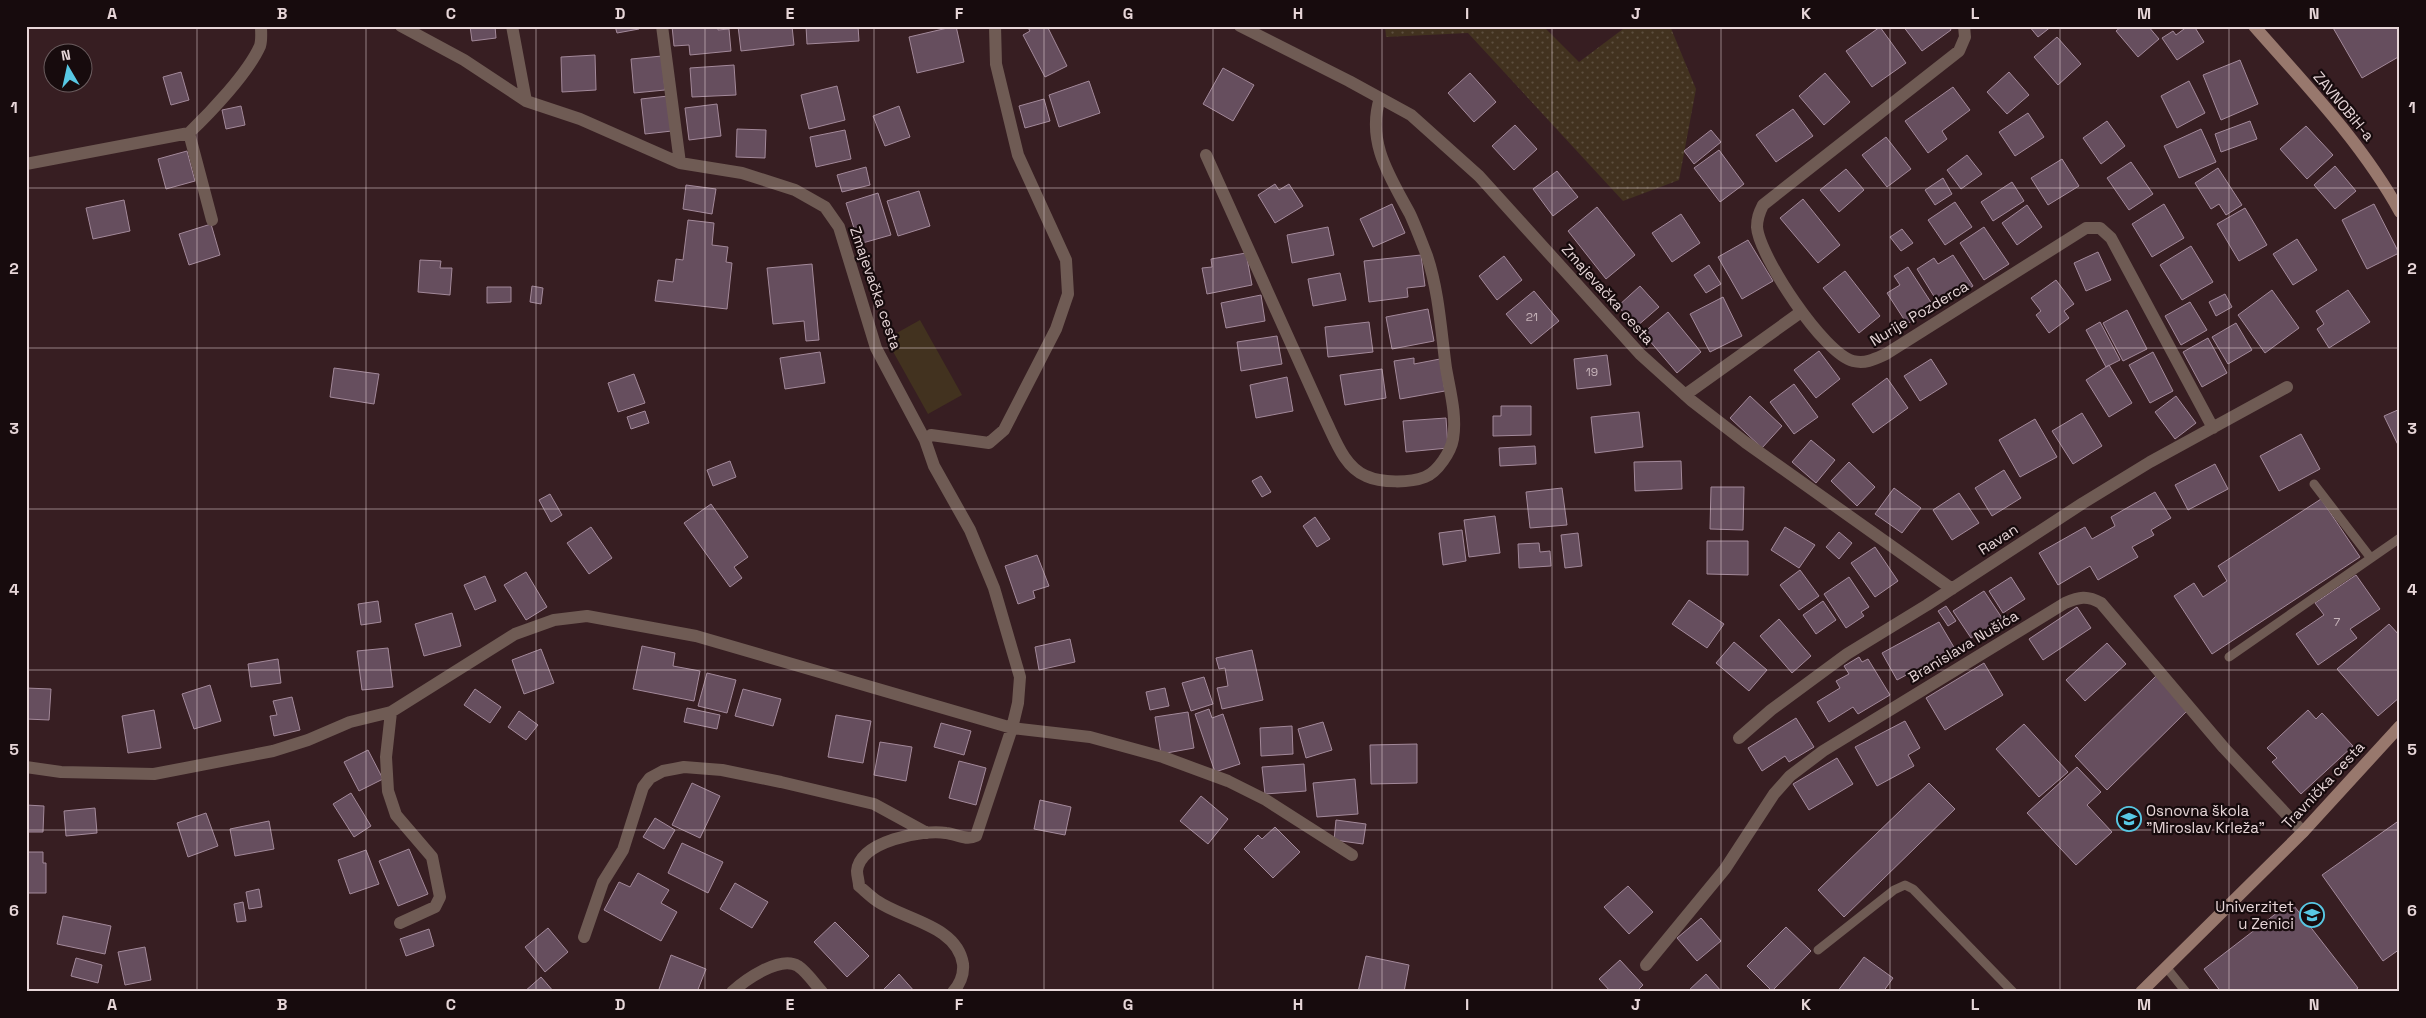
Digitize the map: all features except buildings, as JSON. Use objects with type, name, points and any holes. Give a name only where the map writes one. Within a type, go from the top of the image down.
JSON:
[{"type":"main road","name":"ZAVNOBiH-a","points":[[2254,26],[2344,130],[2389,192],[2400,212]]},
{"type":"main road","name":"Travnička cesta","points":[[2141,992],[2303,832],[2400,726]]},
{"type":"street","points":[[26,164],[189,133],[209,115],[249,64],[261,44],[261,26]]},
{"type":"street","name":"Zmajevačka cesta","points":[[401,26],[464,60],[526,101],[580,119],[680,163],[742,173],[795,190],[825,207],[839,227],[876,348],[925,440],[934,466],[970,530],[994,588],[1020,677],[1018,703],[1012,728],[976,836],[970,839],[946,833],[927,833]]},
{"type":"street","points":[[512,26],[526,101]]},
{"type":"street","points":[[662,26],[680,163]]},
{"type":"street","points":[[925,440],[931,435],[988,443],[1004,430],[1056,329],[1068,294],[1066,260],[1018,155],[996,64],[995,26]]},
{"type":"street","name":"Zmajevačka cesta","points":[[1240,26],[1411,115],[1479,176],[1640,354],[1685,395],[1744,442],[1952,589]]},
{"type":"street","name":"Nurije Pozderca","points":[[1964,26],[1965,37],[1959,51],[1763,205],[1758,216],[1757,229],[1768,254],[1801,312],[1834,349],[1852,361],[1866,363],[1886,354],[2086,228],[2100,228],[2112,238],[2213,428]]},
{"type":"street","points":[[1206,156],[1325,419],[1346,461],[1365,476],[1382,480],[1410,480],[1427,476],[1451,452],[1455,428],[1435,290],[1427,258],[1411,216],[1386,173],[1377,140],[1376,111],[1380,98]]},
{"type":"street","points":[[189,133],[212,220]]},
{"type":"street","points":[[1685,395],[1801,312]]},
{"type":"street","name":"Ravan","points":[[1739,738],[1771,710],[1847,654],[1952,589],[2083,503],[2287,387]]},
{"type":"street","name":"Branislava Nušića","points":[[1646,965],[1725,869],[1774,794],[1790,776],[1822,751],[2056,608],[2079,597],[2090,597],[2101,603],[2224,748],[2303,832]]},
{"type":"street","points":[[26,767],[70,772],[154,774],[273,751],[308,740],[350,722],[392,712],[515,634],[554,620],[587,616],[696,636],[1012,728],[1090,737],[1162,758],[1228,781],[1266,800],[1352,855]]},
{"type":"street","points":[[392,712],[386,757],[388,792],[396,815],[432,857],[440,897],[435,907],[400,923]]},
{"type":"street","points":[[584,937],[604,882],[623,850],[643,787],[650,778],[664,771],[684,767],[722,770],[781,782],[874,804],[927,833]]},
{"type":"street","points":[[927,833],[881,843],[865,856],[857,870],[859,886],[877,902],[945,935],[954,944],[962,957],[964,973],[953,992]]},
{"type":"street","points":[[732,992],[742,982],[766,968],[786,963],[797,966],[822,992]]},
{"type":"lane","points":[[2314,484],[2370,557]]},
{"type":"lane","points":[[2229,657],[2370,557],[2400,538]]},
{"type":"lane","points":[[2382,549],[2400,546]]},
{"type":"lane","points":[[1818,950],[1894,890],[1905,885],[1913,889],[2013,992]]},
{"type":"lane","points":[[2166,967],[2186,992]]},
{"type":"shaded area","points":[[1385,26],[1543,26],[1579,62],[1627,26],[1670,26],[1696,89],[1679,180],[1623,201],[1468,33],[1386,37]]},
{"type":"shaded area","points":[[920,320],[962,395],[928,414],[886,339]]},
{"type":"place","name":"Osnovna škola \"Miroslav Krleža\"","points":[[2129,819]]},
{"type":"place","name":"Univerzitet u Zenici","points":[[2312,915]]}]
